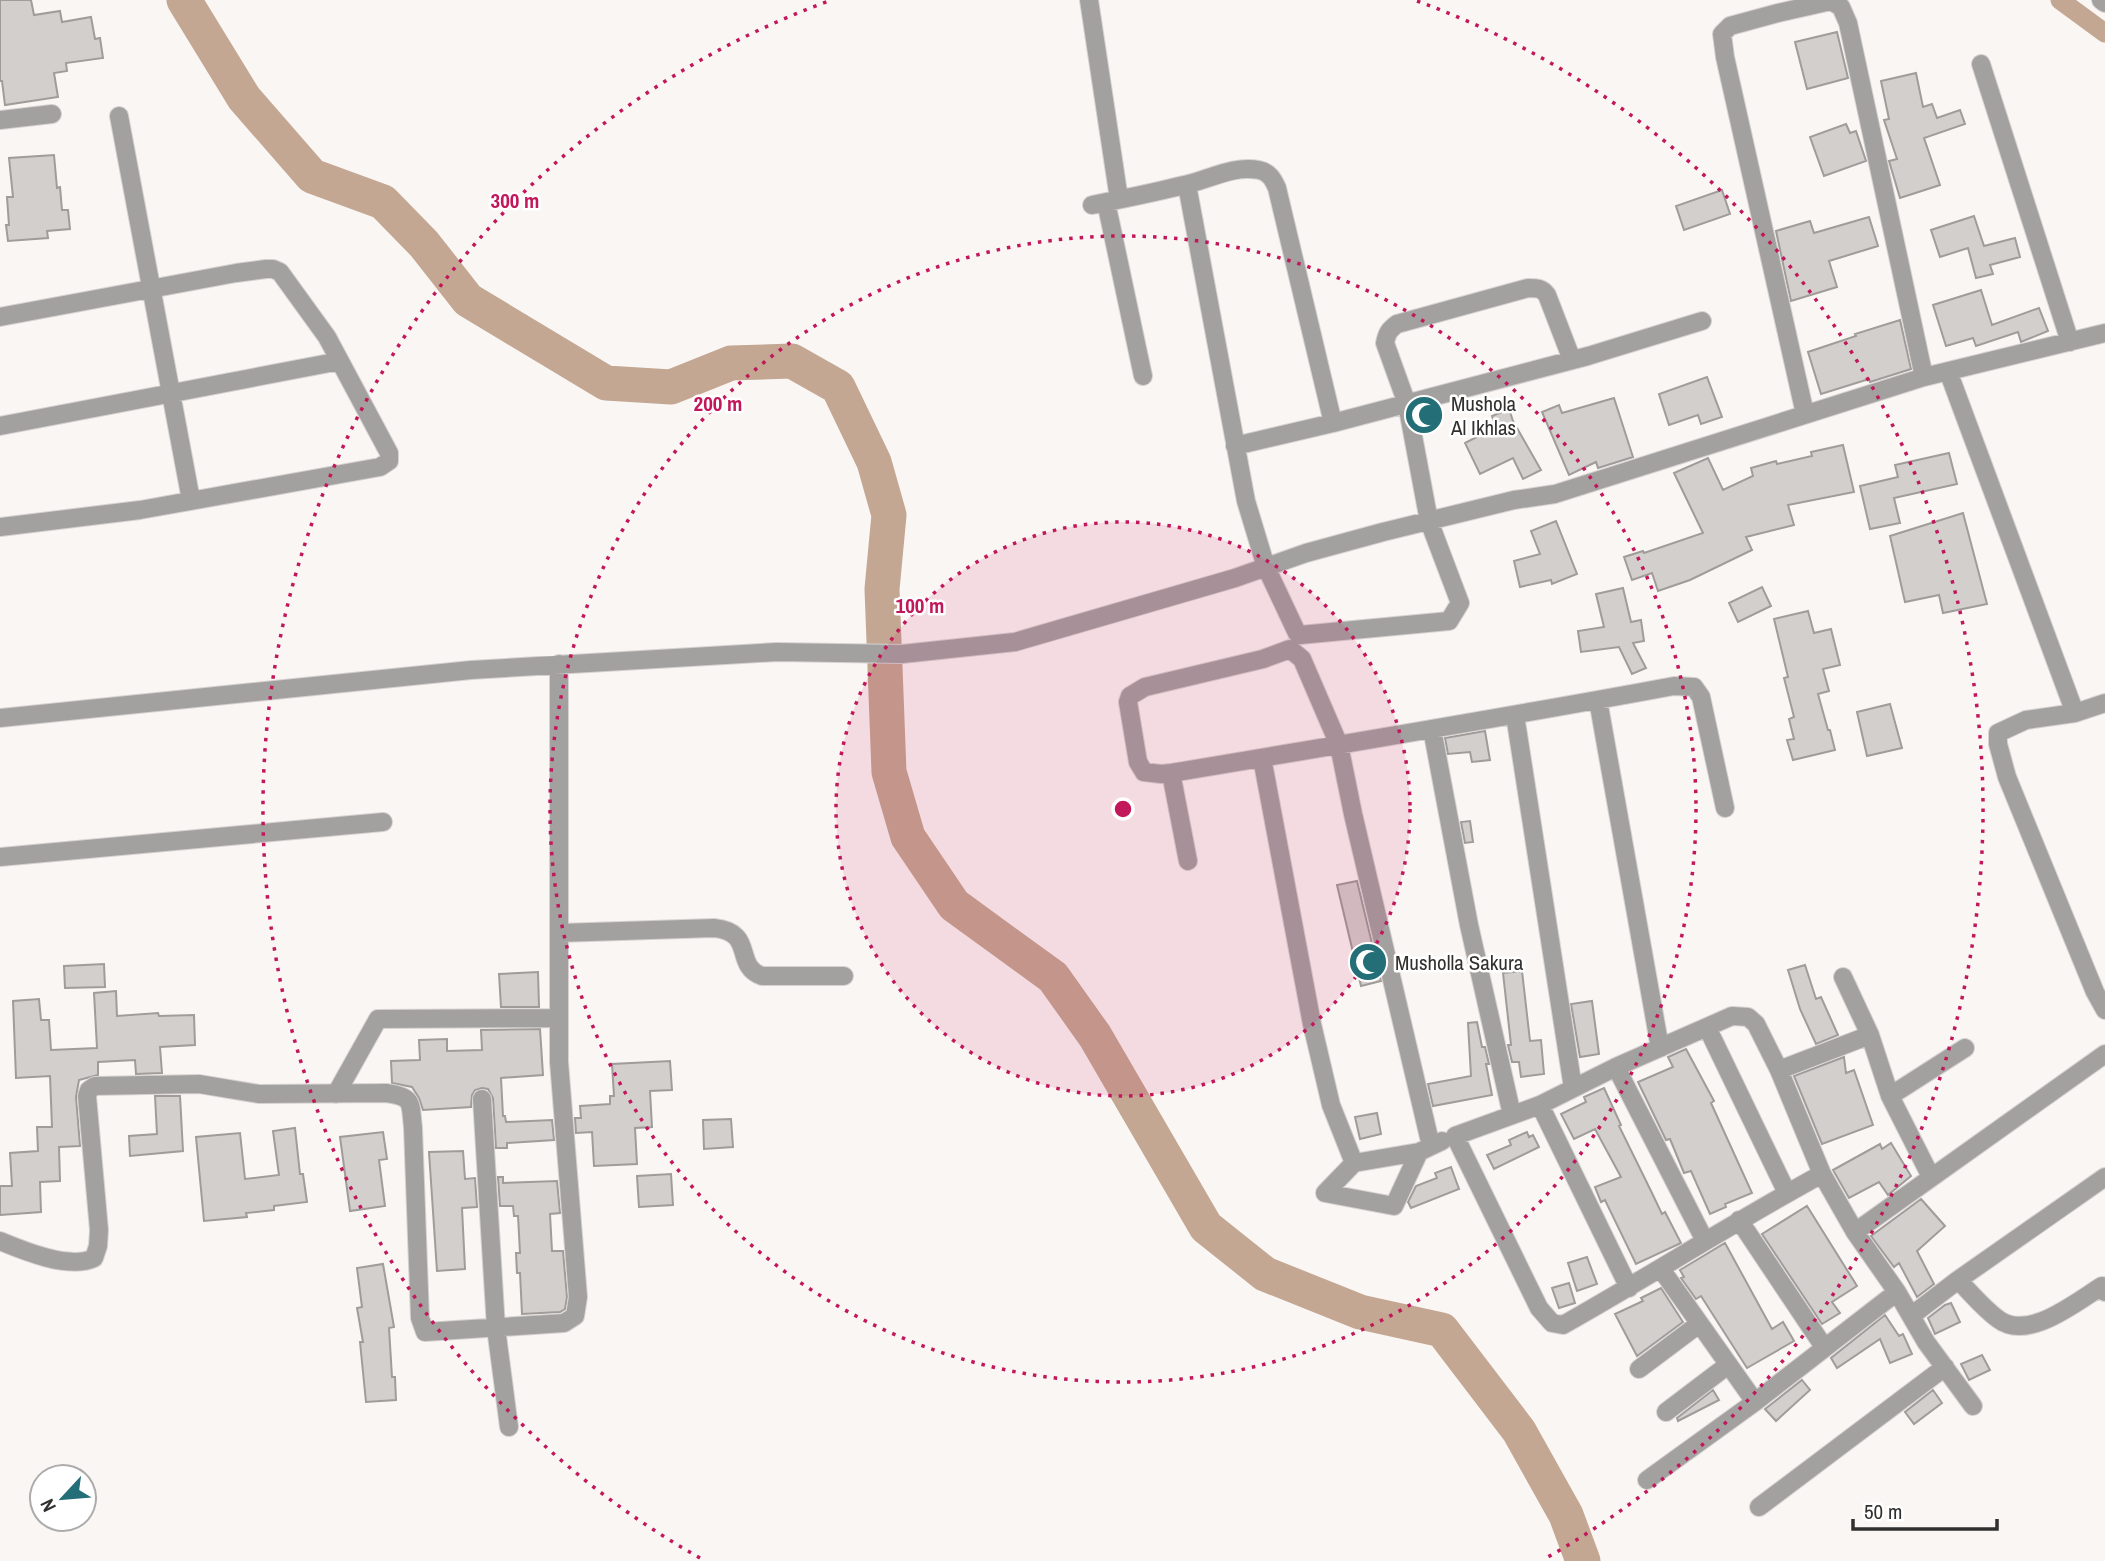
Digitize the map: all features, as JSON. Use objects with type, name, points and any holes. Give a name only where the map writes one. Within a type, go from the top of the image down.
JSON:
[{"type":"street","points":[[1089,0],[1106,202],[1143,376]]},
{"type":"street","points":[[1805,414],[1725,57],[1722,34],[1730,26],[1831,1],[1841,7],[1848,23],[1924,377]]},
{"type":"street","points":[[1981,64],[2070,342]]},
{"type":"street","points":[[0,120],[52,114]]},
{"type":"street","points":[[119,117],[191,500]]},
{"type":"street","points":[[1106,202],[1187,185],[1219,173],[1242,169],[1260,170],[1271,176],[1277,188],[1334,423]]},
{"type":"street","points":[[1187,185],[1246,500],[1266,567],[1300,635],[1450,621],[1460,603],[1429,521],[1408,404],[1385,343],[1387,333],[1398,324],[1528,288],[1538,288],[1547,295],[1572,360]]},
{"type":"street","points":[[0,317],[236,273],[273,269],[280,272],[327,337],[389,453],[389,461],[385,465],[140,510],[0,527]]},
{"type":"street","points":[[1235,446],[1408,404],[1572,360],[1702,321]]},
{"type":"street","points":[[0,718],[471,670],[777,652],[902,654],[1015,642],[1306,554],[1514,500],[1555,494],[1924,377],[2105,333]]},
{"type":"street","points":[[0,426],[340,361]]},
{"type":"street","points":[[1948,371],[2075,713]]},
{"type":"street","points":[[1725,808],[1701,697],[1694,687],[1674,686],[1515,715],[1432,729],[1339,745],[1262,758],[1161,774],[1144,772],[1138,762],[1128,702],[1130,696],[1145,687],[1263,659],[1290,649],[1302,659],[1339,745],[1425,1149],[1394,1206],[1325,1193],[1354,1163],[1425,1149],[1540,1105],[1616,1066],[1732,1016],[1748,1017],[1756,1024],[1779,1070],[1822,1174],[1855,1232],[1897,1292],[1926,1342],[1973,1406]]},
{"type":"street","points":[[0,1241],[70,1262],[86,1262],[93,1258],[98,1246],[99,1230],[87,1096],[89,1090],[96,1086],[200,1084],[259,1094],[386,1093],[402,1096],[410,1102],[420,1318],[425,1332],[564,1322],[575,1316],[578,1297],[559,1062],[559,664]]},
{"type":"street","points":[[1598,700],[1660,1048]]},
{"type":"street","points":[[2105,703],[2075,713],[2026,720],[1998,733],[1998,744],[2007,777],[2100,988],[2105,1010]]},
{"type":"street","points":[[1515,715],[1573,1088]]},
{"type":"street","points":[[1432,729],[1469,925],[1512,1115]]},
{"type":"street","points":[[1262,758],[1312,1024],[1331,1105],[1354,1163]]},
{"type":"street","points":[[1171,773],[1188,860]]},
{"type":"street","points":[[0,857],[383,822]]},
{"type":"street","points":[[559,933],[729,929],[735,934],[750,969],[762,976],[844,976]]},
{"type":"street","points":[[1843,976],[1870,1035],[1890,1096],[1931,1177]]},
{"type":"street","points":[[336,1094],[378,1018],[559,1018]]},
{"type":"street","points":[[1707,1027],[1787,1193]]},
{"type":"street","points":[[1779,1070],[1870,1035]]},
{"type":"street","points":[[1890,1096],[1965,1048]]},
{"type":"street","points":[[1855,1232],[2105,1054]]},
{"type":"street","points":[[1616,1066],[1705,1241]]},
{"type":"street","points":[[482,1099],[496,1328],[509,1427]]},
{"type":"street","points":[[1540,1105],[1629,1288]]},
{"type":"street","points":[[1455,1136],[1539,1308],[1552,1323],[1563,1325],[1822,1174]]},
{"type":"street","points":[[1911,1316],[2105,1177]]},
{"type":"street","points":[[1739,1220],[1824,1347]]},
{"type":"street","points":[[1661,1269],[1755,1402]]},
{"type":"street","points":[[1958,1280],[1999,1320],[2013,1326],[2033,1325],[2049,1318],[2102,1286],[2105,1292]]},
{"type":"street","points":[[1647,1480],[1755,1402],[1897,1292]]},
{"type":"street","points":[[1639,1369],[1699,1324]]},
{"type":"street","points":[[1666,1412],[1728,1365]]},
{"type":"street","points":[[1759,1507],[1945,1367]]},
{"type":"building","points":[[0,0],[31,0],[34,15],[60,11],[62,22],[91,17],[95,39],[100,38],[103,58],[66,63],[67,71],[54,73],[58,97],[5,105],[0,81]]},
{"type":"building","points":[[1837,32],[1848,78],[1807,89],[1795,42]]},
{"type":"building","points":[[1916,73],[1923,107],[1932,104],[1937,118],[1960,110],[1965,124],[1924,138],[1940,185],[1900,198],[1889,161],[1897,159],[1884,120],[1889,119],[1881,81]]},
{"type":"building","points":[[1846,124],[1850,133],[1856,131],[1866,161],[1824,176],[1810,137]]},
{"type":"building","points":[[54,155],[57,188],[60,187],[62,210],[68,210],[70,229],[47,231],[48,238],[8,241],[7,197],[13,197],[9,158]]},
{"type":"building","points":[[1722,190],[1730,214],[1684,230],[1676,206]]},
{"type":"building","points":[[1974,216],[1984,246],[2015,238],[2020,257],[1990,265],[1993,274],[1976,278],[1968,248],[1940,257],[1931,230]]},
{"type":"building","points":[[1869,217],[1878,246],[1829,261],[1837,287],[1791,301],[1776,231],[1810,221],[1814,233]]},
{"type":"building","points":[[1981,290],[1992,325],[2039,308],[2048,331],[2021,342],[2018,332],[1976,346],[1973,338],[1946,346],[1933,305]]},
{"type":"building","points":[[1900,320],[1911,369],[1821,394],[1808,352]]},
{"type":"building","points":[[1707,377],[1722,417],[1701,424],[1698,415],[1669,425],[1659,394]]},
{"type":"building","points":[[1614,398],[1633,457],[1598,468],[1596,462],[1569,475],[1542,412],[1559,405],[1562,413]]},
{"type":"building","points":[[1509,409],[1541,470],[1523,479],[1513,458],[1480,474],[1465,443],[1496,427],[1492,416]]},
{"type":"building","points":[[1843,445],[1854,492],[1788,505],[1794,525],[1746,537],[1752,550],[1690,580],[1658,591],[1652,573],[1632,580],[1624,557],[1703,533],[1674,473],[1708,458],[1723,490],[1753,476],[1751,468],[1812,456],[1811,452]]},
{"type":"building","points":[[1949,453],[1957,484],[1894,498],[1900,523],[1870,529],[1860,486],[1898,477],[1895,465]]},
{"type":"building","points":[[1963,513],[1987,604],[1943,613],[1939,595],[1905,602],[1890,536]]},
{"type":"building","points":[[1556,521],[1577,574],[1552,584],[1551,580],[1520,587],[1514,561],[1540,554],[1531,531]]},
{"type":"building","points":[[1762,587],[1771,606],[1738,622],[1729,603]]},
{"type":"building","points":[[1623,588],[1631,622],[1641,620],[1644,641],[1633,643],[1646,668],[1632,674],[1619,647],[1581,652],[1578,631],[1604,627],[1596,594]]},
{"type":"building","points":[[1808,611],[1814,633],[1831,629],[1840,665],[1823,669],[1829,691],[1818,694],[1835,750],[1793,760],[1787,740],[1794,739],[1789,719],[1794,717],[1784,678],[1788,677],[1774,619]]},
{"type":"building","points":[[1890,704],[1902,748],[1867,756],[1857,712]]},
{"type":"building","points":[[1485,731],[1490,760],[1472,762],[1470,752],[1448,754],[1445,738]]},
{"type":"building","points":[[1470,821],[1473,842],[1465,843],[1461,822]]},
{"type":"building","points":[[1357,881],[1381,981],[1361,986],[1337,885]]},
{"type":"building","points":[[104,964],[105,987],[65,988],[64,966]]},
{"type":"building","points":[[1805,965],[1816,999],[1821,997],[1838,1035],[1816,1044],[1800,1009],[1788,970]]},
{"type":"building","points":[[1522,971],[1530,1041],[1541,1040],[1544,1074],[1521,1077],[1519,1062],[1512,1062],[1508,1045],[1511,1045],[1503,973]]},
{"type":"building","points":[[538,972],[539,1007],[501,1007],[499,974]]},
{"type":"building","points":[[116,991],[117,1016],[158,1013],[159,1016],[194,1015],[195,1045],[160,1047],[162,1073],[136,1074],[135,1060],[98,1062],[98,1075],[79,1080],[76,1097],[80,1146],[59,1147],[60,1181],[40,1182],[41,1212],[0,1215],[0,1186],[12,1186],[10,1153],[38,1151],[37,1127],[52,1127],[50,1076],[16,1078],[13,1001],[39,999],[41,1020],[49,1020],[51,1050],[97,1048],[94,993]]},
{"type":"building","points":[[1592,1001],[1599,1054],[1580,1057],[1571,1004]]},
{"type":"building","points":[[1477,1022],[1489,1064],[1486,1064],[1492,1095],[1433,1106],[1428,1084],[1471,1076],[1468,1023]]},
{"type":"building","points":[[540,1029],[543,1075],[501,1078],[503,1116],[506,1122],[552,1120],[554,1140],[507,1143],[507,1148],[496,1148],[493,1098],[488,1089],[475,1090],[471,1107],[423,1110],[412,1087],[392,1083],[391,1061],[420,1060],[419,1040],[447,1039],[447,1051],[482,1050],[481,1030]]},
{"type":"building","points":[[1686,1049],[1714,1101],[1711,1103],[1752,1193],[1725,1204],[1726,1207],[1710,1214],[1691,1171],[1684,1173],[1670,1139],[1666,1140],[1638,1082],[1673,1067],[1668,1057]]},
{"type":"building","points":[[1844,1057],[1846,1073],[1854,1070],[1873,1125],[1822,1144],[1794,1076]]},
{"type":"building","points":[[670,1061],[672,1090],[650,1091],[652,1127],[635,1128],[637,1164],[594,1166],[592,1132],[576,1133],[575,1118],[581,1118],[580,1106],[610,1104],[610,1096],[614,1096],[612,1064]]},
{"type":"building","points":[[1604,1088],[1621,1125],[1619,1126],[1662,1214],[1665,1212],[1681,1243],[1636,1264],[1605,1200],[1601,1202],[1595,1187],[1621,1177],[1595,1129],[1574,1139],[1561,1114],[1586,1102],[1584,1097]]},
{"type":"building","points":[[155,1096],[180,1096],[183,1151],[130,1156],[129,1136],[157,1134]]},
{"type":"building","points":[[1377,1113],[1381,1134],[1360,1139],[1355,1117]]},
{"type":"building","points":[[731,1119],[733,1147],[704,1149],[703,1120]]},
{"type":"building","points":[[295,1128],[300,1174],[303,1174],[307,1202],[246,1213],[247,1217],[204,1221],[196,1137],[240,1133],[245,1179],[279,1175],[273,1131]]},
{"type":"building","points":[[383,1132],[387,1159],[379,1160],[385,1206],[350,1211],[340,1137]]},
{"type":"building","points":[[1527,1132],[1529,1137],[1533,1135],[1539,1147],[1494,1169],[1487,1155],[1511,1145],[1509,1140]]},
{"type":"building","points":[[1891,1143],[1911,1176],[1888,1195],[1879,1182],[1849,1198],[1833,1170],[1880,1144],[1882,1149]]},
{"type":"building","points":[[463,1151],[465,1179],[475,1178],[477,1207],[462,1208],[465,1269],[437,1271],[429,1152]]},
{"type":"building","points":[[1451,1167],[1459,1189],[1411,1208],[1408,1202],[1416,1186],[1437,1178],[1435,1173]]},
{"type":"building","points":[[671,1174],[673,1205],[639,1207],[637,1176]]},
{"type":"building","points":[[498,1177],[503,1177],[503,1183],[557,1181],[560,1213],[550,1214],[552,1251],[563,1251],[567,1297],[565,1309],[560,1312],[522,1314],[516,1253],[520,1253],[518,1216],[514,1216],[513,1206],[500,1206]]},
{"type":"building","points":[[1921,1199],[1945,1226],[1917,1251],[1934,1284],[1917,1297],[1899,1263],[1894,1267],[1871,1236]]},
{"type":"building","points":[[1807,1206],[1857,1286],[1832,1302],[1840,1313],[1822,1324],[1762,1234]]},
{"type":"building","points":[[1725,1243],[1772,1329],[1783,1322],[1794,1341],[1747,1368],[1701,1296],[1696,1299],[1681,1278],[1684,1277],[1680,1270]]},
{"type":"building","points":[[1587,1257],[1597,1284],[1577,1291],[1568,1263]]},
{"type":"building","points":[[383,1264],[394,1327],[389,1328],[396,1400],[366,1402],[360,1342],[363,1342],[357,1308],[362,1307],[357,1268]]},
{"type":"building","points":[[1569,1283],[1575,1303],[1559,1308],[1552,1288]]},
{"type":"building","points":[[1661,1288],[1683,1322],[1637,1356],[1615,1314],[1643,1301],[1641,1298]]},
{"type":"building","points":[[1951,1303],[1960,1322],[1935,1334],[1928,1318]]},
{"type":"building","points":[[1885,1315],[1899,1336],[1903,1334],[1912,1354],[1890,1363],[1880,1339],[1837,1368],[1831,1358]]},
{"type":"building","points":[[1982,1355],[1990,1370],[1969,1380],[1961,1364]]},
{"type":"building","points":[[1802,1380],[1810,1390],[1776,1421],[1765,1409]]},
{"type":"building","points":[[1713,1390],[1719,1400],[1678,1421],[1677,1418]]},
{"type":"building","points":[[1933,1390],[1942,1403],[1914,1424],[1905,1412]]},
{"type":"waterway","points":[[184,0],[244,98],[312,176],[383,202],[424,244],[468,300],[606,383],[671,387],[731,363],[792,361],[838,387],[874,462],[889,515],[882,589],[889,772],[908,837],[954,905],[1053,977],[1095,1036],[1206,1227],[1265,1274],[1360,1312],[1442,1330],[1519,1431],[1566,1515],[1583,1561]]},
{"type":"waterway","points":[[2060,0],[2105,33]]},
{"type":"place","name":"Mushola Al Ikhlas","points":[[1424,415]]},
{"type":"place","name":"Musholla Sakura","points":[[1368,962]]}]
